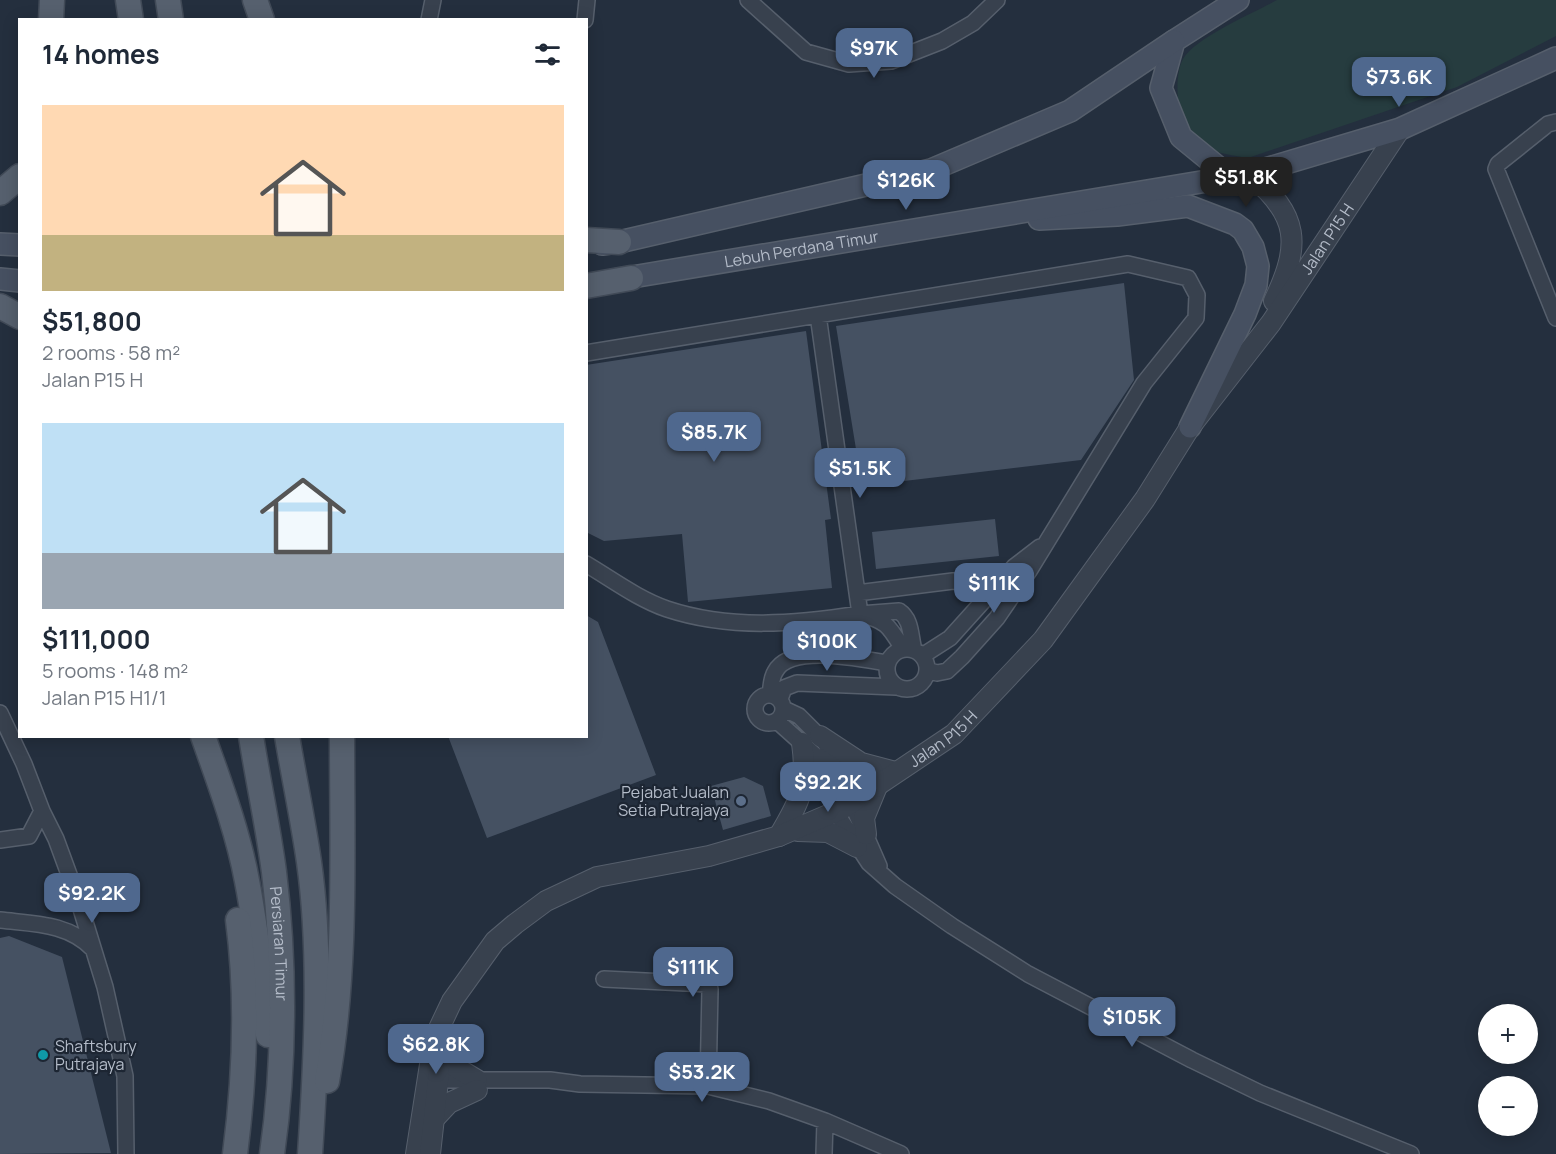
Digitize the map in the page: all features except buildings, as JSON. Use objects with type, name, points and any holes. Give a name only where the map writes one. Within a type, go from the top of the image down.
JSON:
[{"type":"main road","points":[[51,18],[52,0]]},
{"type":"main road","points":[[65,0],[66,18]]},
{"type":"main road","points":[[128,0],[131,18]]},
{"type":"main road","points":[[168,0],[171,18]]},
{"type":"main road","points":[[255,0],[261,18]]},
{"type":"main road","points":[[588,245],[619,242],[931,170],[1070,111],[1238,0]]},
{"type":"main road","points":[[1174,41],[1161,88],[1181,137],[1239,175]]},
{"type":"main road","name":"Lebuh Perdana Timur","points":[[631,278],[1239,175],[1400,129],[1551,63]]},
{"type":"main road","points":[[0,193],[18,178]]},
{"type":"main road","points":[[998,217],[1059,219],[1188,206],[1235,224],[1243,230],[1253,247],[1258,266],[1256,285],[1245,314],[1190,427]]},
{"type":"main road","points":[[588,240],[619,242]]},
{"type":"main road","points":[[0,244],[18,246]]},
{"type":"main road","points":[[588,284],[631,278]]},
{"type":"main road","points":[[0,279],[18,281]]},
{"type":"main road","points":[[0,306],[18,316]]},
{"type":"main road","points":[[205,738],[247,879],[260,954],[277,1124]]},
{"type":"main road","name":"Persiaran Timur","points":[[250,738],[274,871],[282,975],[277,1124],[272,1154]]},
{"type":"main road","name":"Persiaran Timur","points":[[287,738],[309,864],[314,948],[316,1065],[312,1154]]},
{"type":"main road","points":[[312,1154],[334,1044],[342,893],[342,738]]},
{"type":"main road","points":[[222,790],[244,967],[242,1101],[235,1154]]},
{"type":"street","points":[[429,18],[432,0]]},
{"type":"street","points":[[585,18],[587,0]]},
{"type":"street","points":[[748,0],[806,52],[849,64],[891,61],[942,41],[973,23],[997,0]]},
{"type":"street","points":[[1556,122],[1540,131],[1498,164],[1496,169],[1556,318]]},
{"type":"street","name":"Jalan P15 H","points":[[430,1154],[434,1119],[432,1085],[434,1039],[452,1001],[495,941],[546,901],[597,877],[709,856],[783,834],[843,807],[954,734],[1043,640],[1145,499],[1190,427],[1271,323],[1400,129]]},
{"type":"street","name":"Jalan P15 H","points":[[1239,175],[1260,183],[1291,223],[1293,253],[1285,278],[1252,346]]},
{"type":"street","points":[[588,353],[1128,264],[1188,278],[1197,295],[1196,318],[1144,383],[997,618],[947,671],[937,673],[916,656]]},
{"type":"street","points":[[818,315],[860,614]]},
{"type":"street","points":[[896,687],[887,676],[887,663],[891,656],[916,656],[950,638],[1007,575],[1047,541]]},
{"type":"street","points":[[588,565],[637,596],[668,609],[727,621],[762,624],[898,611],[906,616],[922,683],[917,687],[910,689],[797,683],[784,688],[778,706]]},
{"type":"street","points":[[857,593],[953,581],[970,575],[1007,575]]},
{"type":"street","points":[[953,581],[986,585],[990,595]]},
{"type":"street","points":[[778,706],[775,671],[789,659],[819,655],[887,663]]},
{"type":"street","points":[[778,706],[799,716],[811,740],[837,764],[843,807],[862,841],[889,880],[952,926],[1018,968],[1114,1020],[1260,1093],[1411,1154]]},
{"type":"street","points":[[0,713],[56,839],[95,951],[125,1076],[126,1154]]},
{"type":"street","points":[[811,740],[861,763],[896,772]]},
{"type":"street","points":[[783,834],[796,809],[807,774],[811,740]]},
{"type":"street","points":[[862,841],[864,818],[878,783]]},
{"type":"street","points":[[0,840],[29,836],[42,811]]},
{"type":"street","points":[[783,834],[828,832],[862,841]]},
{"type":"street","points":[[66,928],[76,920],[78,899]]},
{"type":"street","points":[[0,920],[66,928],[82,938],[95,951]]},
{"type":"street","name":"Jalan P15 H","points":[[416,1154],[432,1085],[447,1035],[495,941]]},
{"type":"street","points":[[604,979],[707,984],[710,989],[708,1086]]},
{"type":"street","points":[[447,1035],[452,1065],[477,1085]]},
{"type":"street","points":[[432,1085],[477,1085],[549,1090],[580,1084],[708,1086],[769,1101],[825,1121],[901,1154]]},
{"type":"street","points":[[434,1119],[449,1104],[477,1085]]},
{"type":"street","points":[[825,1121],[825,1154]]},
{"type":"green space","points":[[1277,0],[1556,0],[1556,36],[1457,87],[1248,158],[1211,150],[1192,138],[1183,122],[1177,88],[1183,59],[1212,34]]},
{"type":"place","name":"Pejabat Jualan Setia Putrajaya","points":[[741,801]]},
{"type":"place","name":"Shaftsbury Putrajaya","points":[[43,1055]]}]
